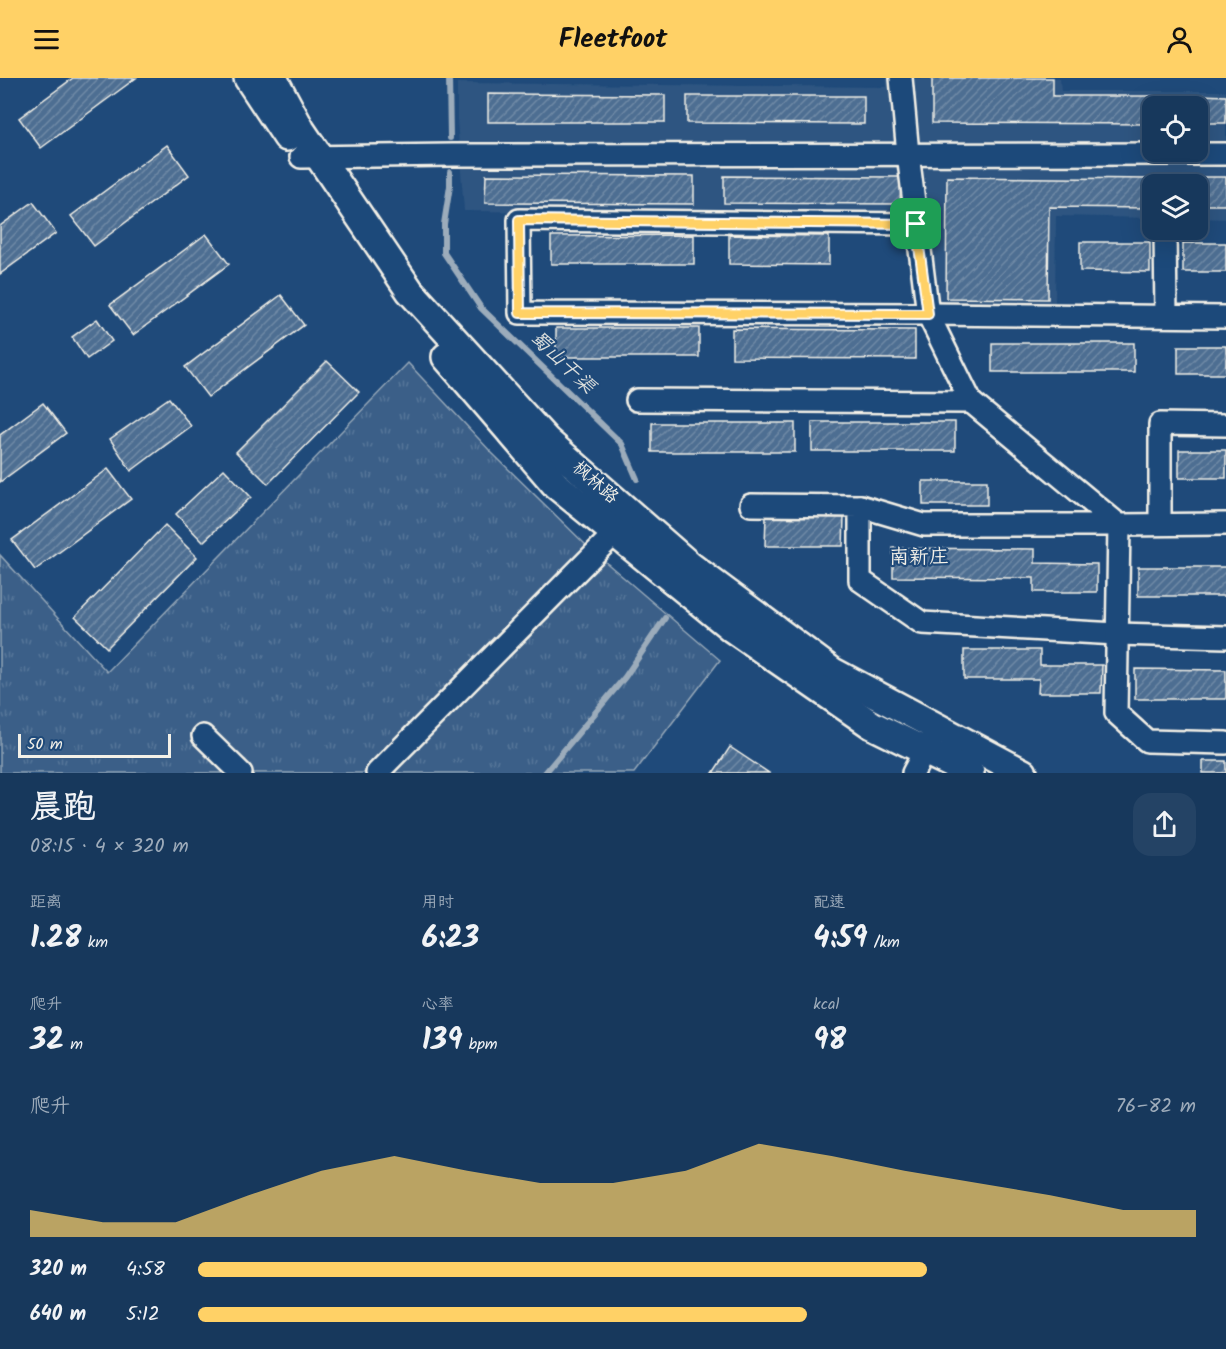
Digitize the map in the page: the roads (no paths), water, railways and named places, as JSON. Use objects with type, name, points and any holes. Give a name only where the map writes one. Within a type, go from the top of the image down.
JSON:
[{"type":"main road","name":"枫林路","points":[[248,78],[410,291],[547,441],[689,565],[833,672],[1023,773]]},
{"type":"main road","name":"枫林路","points":[[273,78],[301,130],[310,157],[397,300],[556,485],[741,635],[872,725],[919,762],[970,773]]},
{"type":"street","points":[[901,78],[928,314],[971,402],[1119,525]]},
{"type":"street","points":[[310,157],[1226,154]]},
{"type":"street","points":[[916,224],[519,220],[520,313],[1226,316]]},
{"type":"street","points":[[1165,240],[1166,316]]},
{"type":"street","points":[[636,400],[971,402]]},
{"type":"street","points":[[1160,523],[1160,424],[1226,425]]},
{"type":"street","points":[[751,505],[860,506],[924,525],[1226,524]]},
{"type":"street","points":[[860,506],[860,580],[922,623],[1226,637]]},
{"type":"street","points":[[1119,525],[1116,713],[1147,741],[1226,743]]},
{"type":"street","points":[[377,773],[615,533]]},
{"type":"street","points":[[919,762],[937,727]]},
{"type":"street","points":[[203,736],[241,773]]},
{"type":"waterway","name":"蜀山干渠","points":[[449,78],[450,138]]},
{"type":"waterway","name":"蜀山干渠","points":[[450,172],[444,224],[444,253],[481,308],[622,444],[637,479]]},
{"type":"waterway","name":"蜀山干渠","points":[[545,773],[625,677],[665,618]]},
{"type":"district","name":"南新庄","points":[[919,558]]}]
